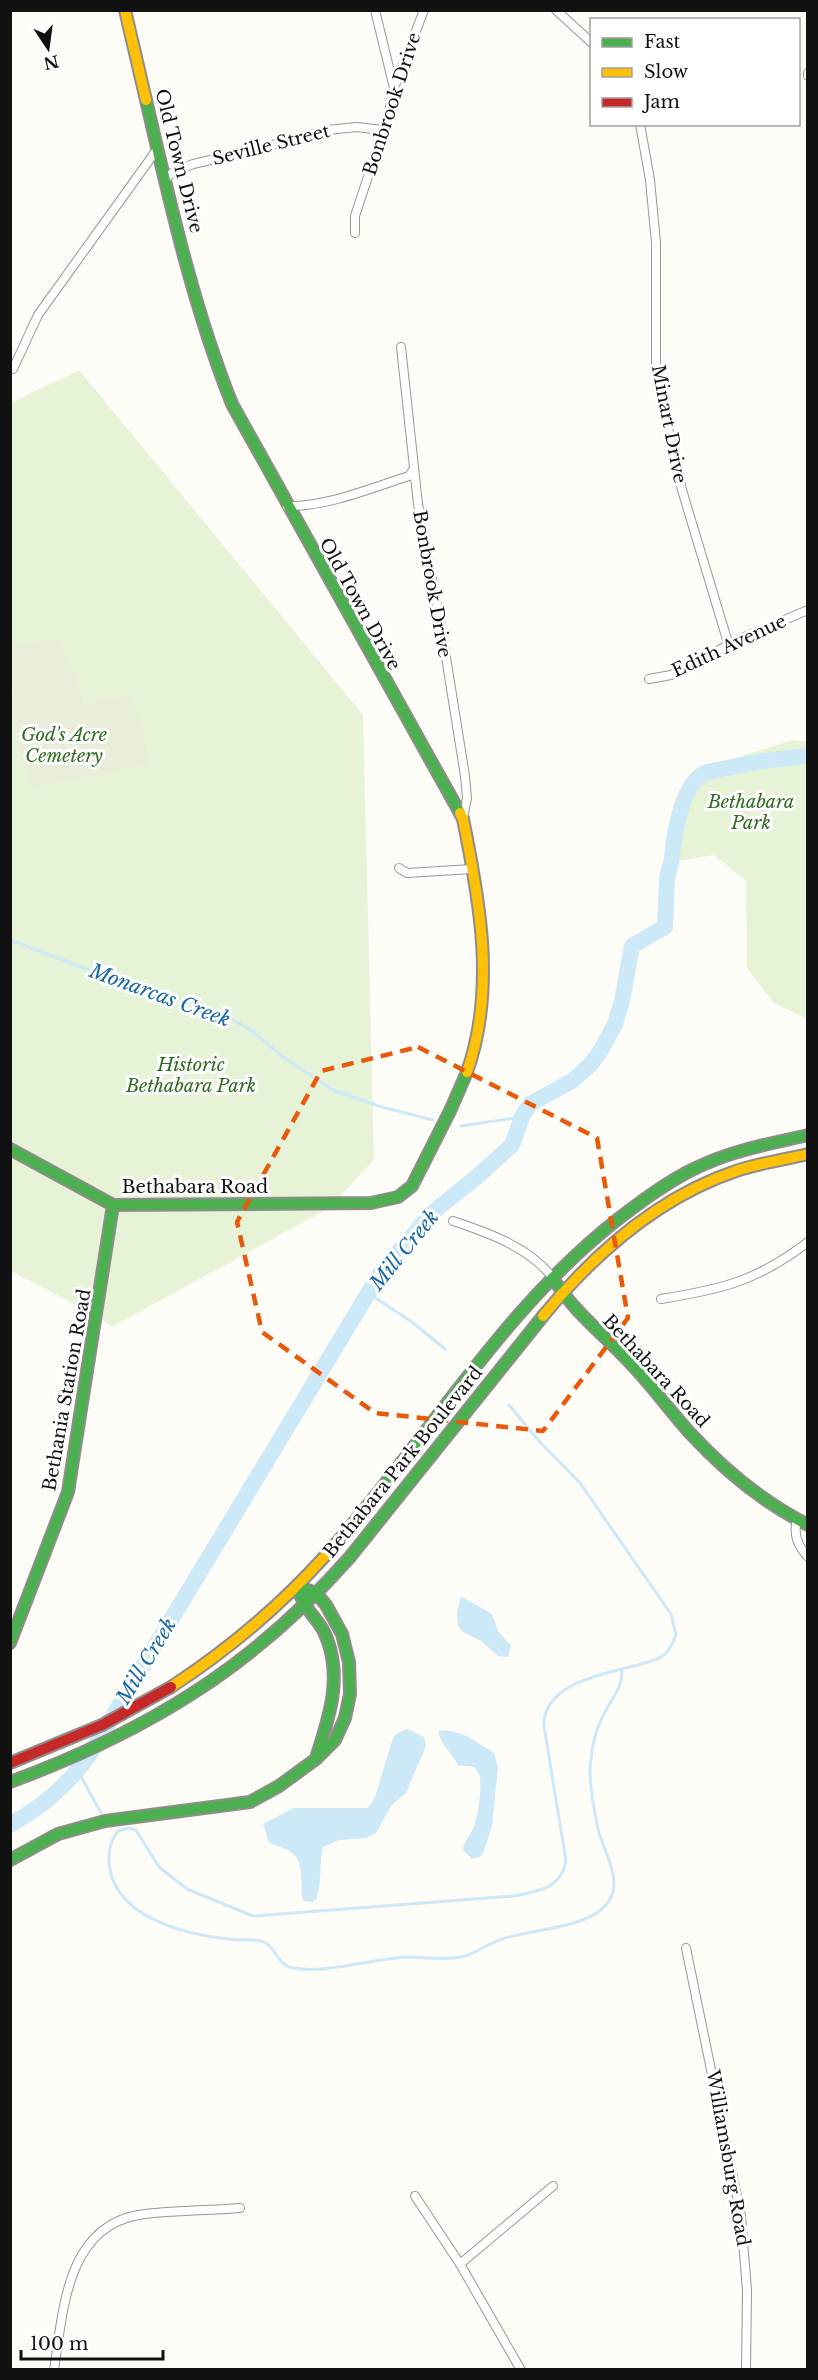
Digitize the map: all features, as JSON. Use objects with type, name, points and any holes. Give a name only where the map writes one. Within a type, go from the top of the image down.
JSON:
[{"type":"street","name":"Old Town Drive","points":[[125,10],[165,180],[213,356],[232,404],[462,819],[482,936],[482,984],[478,1029],[473,1051],[460,1086],[416,1181],[401,1197],[393,1201]]},
{"type":"street","points":[[375,10],[394,88]]},
{"type":"street","name":"Bonbrook Drive","points":[[355,232],[355,216],[388,116],[394,88],[424,10]]},
{"type":"street","points":[[556,10],[590,42]]},
{"type":"street","name":"Minart Drive","points":[[640,126],[650,180],[656,243],[658,384],[682,490],[729,646]]},
{"type":"street","name":"Seville Street","points":[[165,180],[172,173],[192,164],[327,130],[357,127],[382,130]]},
{"type":"street","points":[[13,369],[38,315],[158,148]]},
{"type":"street","name":"Bonbrook Drive","points":[[401,347],[413,470],[422,534],[442,632],[465,776],[467,798],[462,819]]},
{"type":"street","points":[[287,506],[302,506],[350,495],[409,476],[413,470]]},
{"type":"street","name":"Edith Avenue","points":[[649,679],[671,675],[807,610]]},
{"type":"street","points":[[399,868],[407,873],[472,869]]},
{"type":"street","name":"Bethabara Park Boulevard","points":[[10,1763],[104,1724],[186,1677],[233,1642],[297,1586],[345,1533],[468,1376],[585,1244],[640,1202],[693,1169],[731,1154],[807,1135]]},
{"type":"street","name":"Bethabara Road","points":[[10,1149],[113,1205],[393,1201]]},
{"type":"street","name":"Bethabara Park Boulevard","points":[[10,1782],[111,1742],[171,1709],[244,1657],[304,1606],[360,1545],[561,1294],[596,1258],[641,1223],[702,1186],[736,1171],[807,1154]]},
{"type":"street","name":"Bethania Station Road","points":[[10,1643],[68,1492],[113,1205]]},
{"type":"street","name":"Bethabara Road","points":[[453,1221],[496,1236],[543,1265],[561,1294],[639,1371],[688,1431],[729,1473],[757,1497],[802,1522]]},
{"type":"street","points":[[661,1299],[735,1284],[768,1270],[807,1242]]},
{"type":"street","points":[[802,1522],[794,1531],[800,1549],[807,1557]]},
{"type":"street","points":[[10,1860],[58,1834],[105,1821],[250,1802],[279,1786],[316,1759],[335,1740],[345,1718],[350,1694],[349,1662],[342,1634],[334,1617],[316,1593],[297,1586]]},
{"type":"street","points":[[297,1586],[304,1606],[324,1631],[333,1661],[335,1694],[330,1719],[316,1759]]},
{"type":"street","name":"Williamsburg Road","points":[[686,1948],[741,2216],[747,2290],[746,2370]]},
{"type":"street","points":[[460,2264],[553,2186]]},
{"type":"street","points":[[416,2196],[460,2264],[521,2370]]},
{"type":"street","points":[[54,2370],[63,2316],[76,2265],[81,2253],[99,2234],[114,2224],[138,2215],[240,2208]]},
{"type":"highlighted area","points":[[418,1047],[597,1138],[628,1318],[543,1431],[375,1413],[262,1332],[237,1222],[321,1071]]},
{"type":"green space","name":"Historic Bethabara Park","points":[[79,370],[363,715],[374,1160],[329,1208],[112,1327],[102,1319],[11,1271],[11,403]]},
{"type":"green space","name":"God's Acre Cemetery","points":[[55,638],[76,678],[83,705],[130,695],[143,730],[148,764],[29,788],[11,709],[16,707],[11,680],[11,647]]},
{"type":"green space","name":"Bethabara Park","points":[[793,740],[807,742],[807,1019],[774,1003],[747,968],[746,881],[714,855],[665,863],[679,807],[703,768]]},
{"type":"water","points":[[461,1596],[492,1614],[498,1631],[511,1646],[508,1657],[498,1656],[458,1626],[457,1612]]},
{"type":"water","points":[[407,1729],[424,1737],[426,1746],[406,1793],[391,1806],[376,1833],[367,1838],[339,1840],[323,1847],[316,1900],[304,1901],[298,1861],[291,1852],[269,1842],[263,1824],[293,1808],[368,1808],[375,1797],[393,1738],[397,1733]]},
{"type":"water","points":[[446,1730],[465,1735],[494,1753],[498,1767],[492,1826],[484,1851],[480,1857],[472,1859],[463,1850],[477,1816],[480,1777],[473,1767],[458,1765],[439,1736],[438,1731]]},
{"type":"waterway","name":"Mill Creek","points":[[10,1825],[33,1811],[54,1794],[90,1754],[381,1272],[432,1213],[512,1145],[522,1117],[530,1104],[572,1081],[590,1065],[600,1052],[615,1024],[622,1001],[632,946],[665,927],[667,878],[681,809],[691,786],[698,777],[707,772],[762,761],[808,756]]},
{"type":"waterway","name":"Monarcas Creek","points":[[10,940],[108,977],[217,1011],[251,1030],[283,1057],[333,1090],[382,1107],[433,1120]]},
{"type":"waterway","name":"Monarcas Creek","points":[[461,1126],[522,1117]]},
{"type":"waterway","points":[[368,1293],[412,1322],[445,1349]]},
{"type":"waterway","points":[[509,1405],[538,1440],[580,1483],[671,1614],[676,1635],[670,1649],[661,1657],[579,1682],[553,1699],[546,1711],[544,1726],[566,1861],[559,1878],[540,1890],[514,1896],[253,1916],[187,1889],[159,1867],[136,1830],[129,1828],[118,1831],[110,1846],[111,1874],[118,1890],[129,1903],[159,1922],[177,1929],[212,1937],[264,1942],[272,1948],[284,1964],[293,1968],[334,1968],[406,1957],[444,1959],[459,1957],[502,1939],[576,1922],[602,1909],[613,1891],[613,1873],[598,1829],[591,1793],[590,1771],[596,1734],[619,1687],[622,1669]]},
{"type":"waterway","points":[[78,1771],[101,1813]]},
{"type":"traffic: fast","points":[[146,100],[173,216],[194,292],[232,404],[460,813]]},
{"type":"traffic: fast","points":[[10,1149],[113,1205],[371,1203],[398,1197],[412,1186],[467,1072]]},
{"type":"traffic: fast","points":[[326,1555],[363,1512],[502,1334],[579,1252],[632,1208],[685,1174],[732,1154],[808,1135]]},
{"type":"traffic: fast","points":[[10,1643],[68,1492],[113,1205]]},
{"type":"traffic: fast","points":[[553,1278],[580,1313],[648,1382],[689,1432],[716,1459],[759,1495],[808,1525]]},
{"type":"traffic: fast","points":[[10,1782],[107,1741],[152,1718],[195,1692],[275,1632],[350,1557],[543,1316]]},
{"type":"traffic: fast","points":[[297,1586],[304,1603],[325,1634],[333,1665],[333,1695],[317,1755]]},
{"type":"traffic: fast","points":[[10,1860],[58,1834],[105,1821],[250,1802],[279,1786],[316,1759],[335,1740],[345,1718],[350,1694],[349,1662],[342,1634],[326,1605],[316,1593],[297,1586]]},
{"type":"traffic: slow","points":[[125,10],[146,100]]},
{"type":"traffic: slow","points":[[460,813],[475,882],[483,978],[476,1041],[467,1072]]},
{"type":"traffic: slow","points":[[543,1316],[606,1250],[630,1230],[681,1196],[736,1171],[808,1154]]},
{"type":"traffic: slow","points":[[171,1687],[213,1658],[253,1626],[326,1555]]},
{"type":"traffic: jam","points":[[10,1763],[102,1725],[171,1687]]}]
